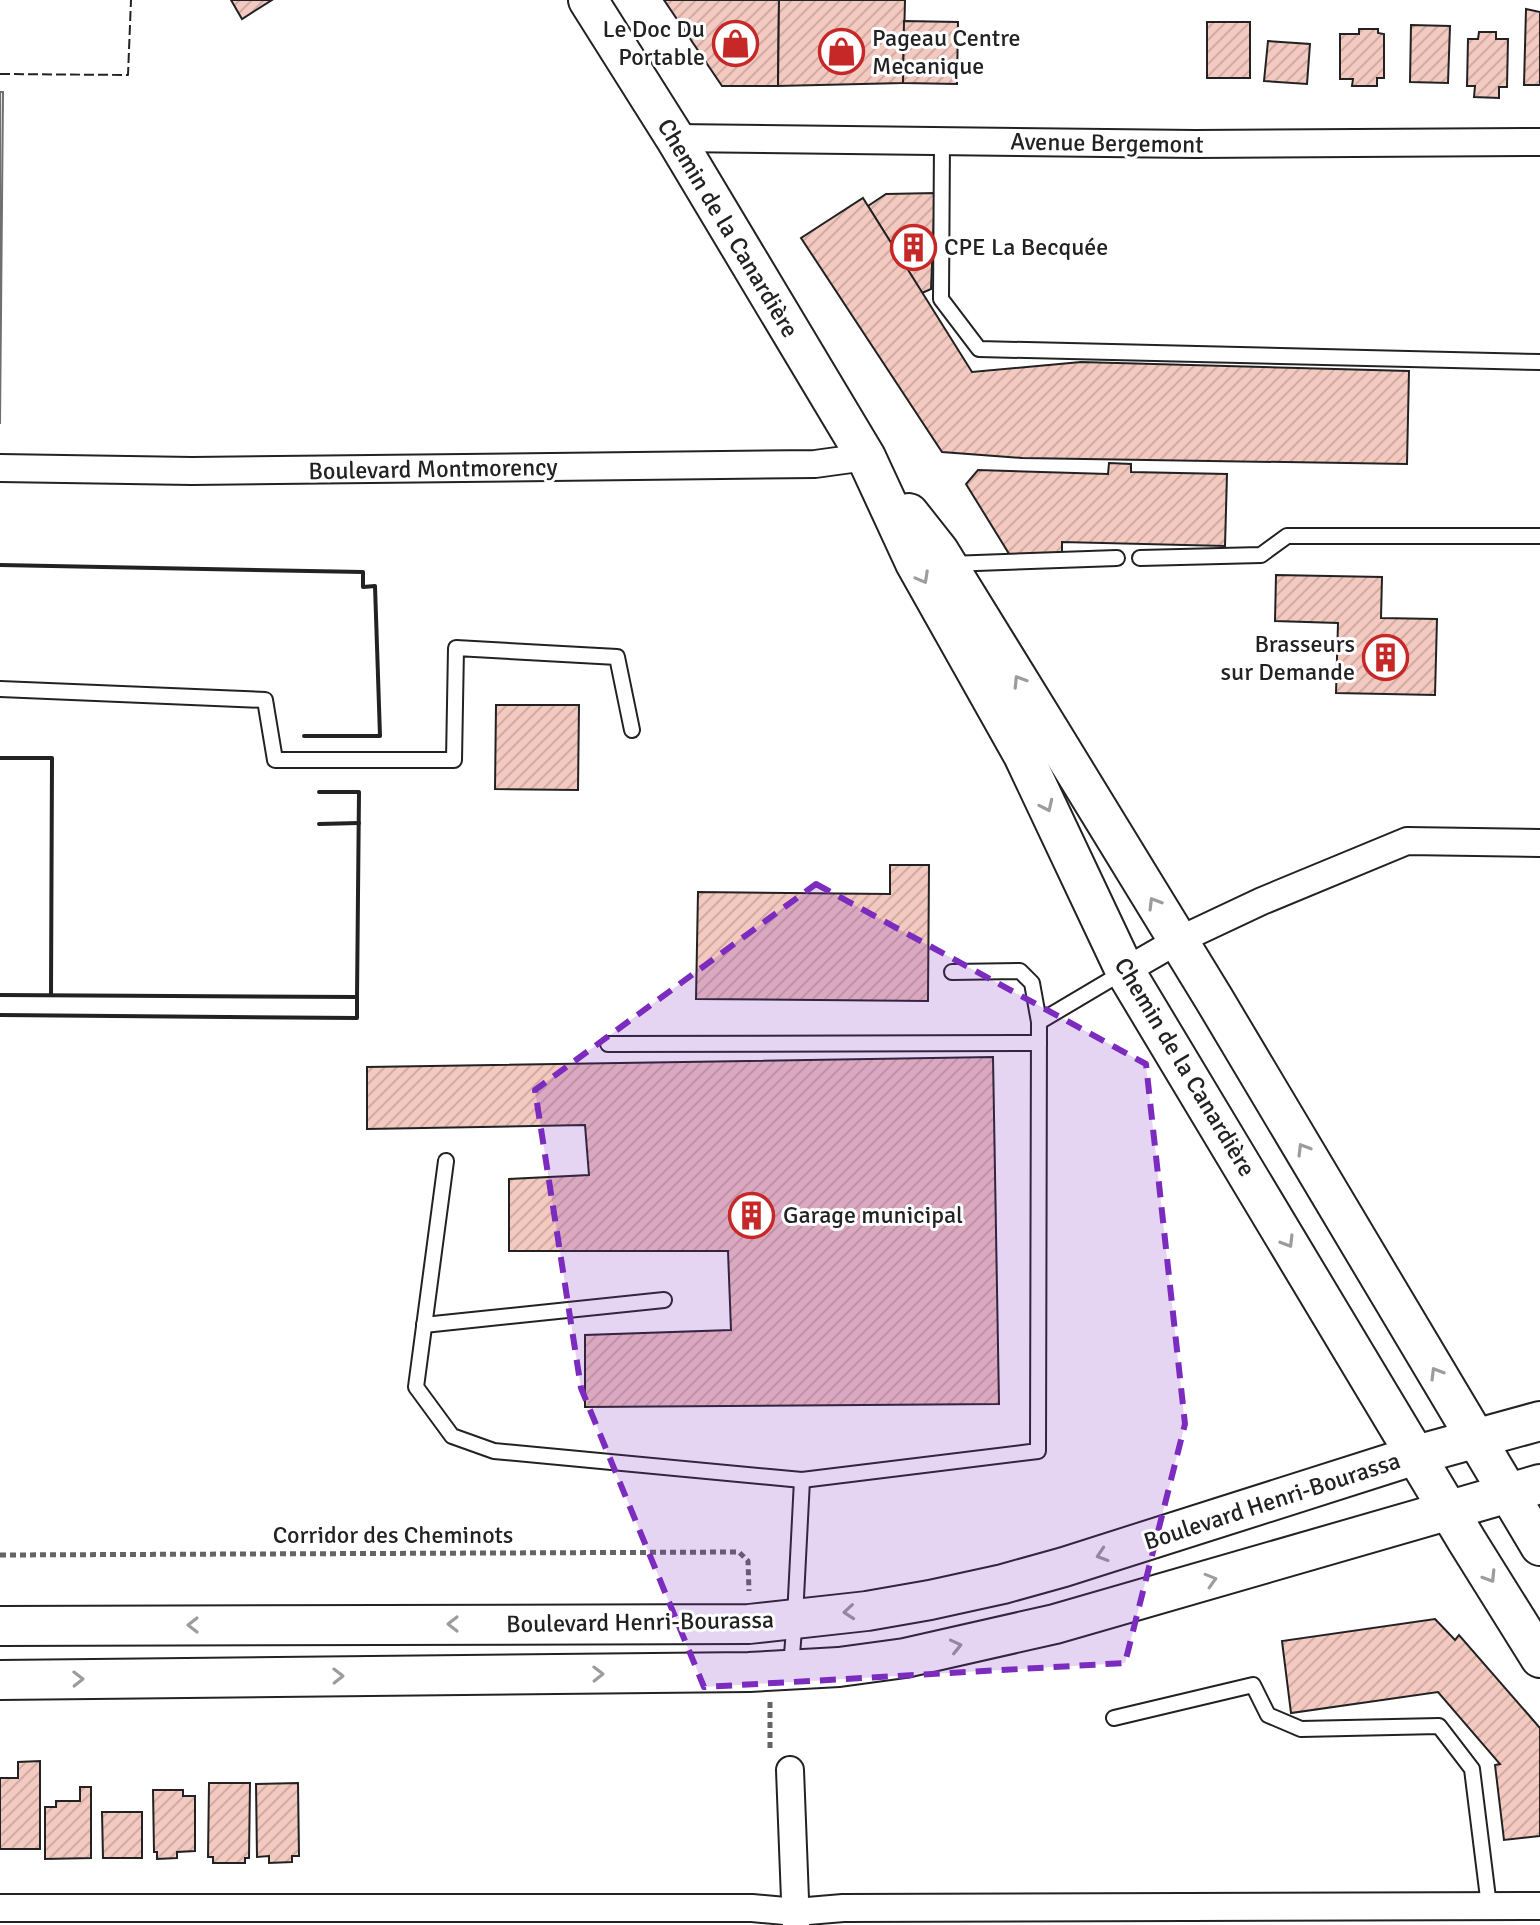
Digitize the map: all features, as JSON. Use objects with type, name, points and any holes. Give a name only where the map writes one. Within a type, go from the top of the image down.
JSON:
[{"type":"main road","name":"Chemin de la Canardière","points":[[588,0],[675,138],[866,457],[946,564],[1050,731],[1214,999],[1476,1440],[1524,1488],[1540,1546]]},
{"type":"main road","name":"Chemin de la Canardière","points":[[866,457],[915,563],[1023,755],[1125,971],[1540,1658]]},
{"type":"main road","name":"Boulevard Henri-Bourassa","points":[[0,1626],[749,1624],[879,1609],[1003,1584],[1064,1567],[1416,1455],[1540,1421]]},
{"type":"main road","name":"Boulevard Henri-Bourassa","points":[[0,1680],[717,1672],[780,1685],[839,1667],[905,1658],[1055,1624],[1524,1488]]},
{"type":"street","name":"Avenue Bergemont","points":[[675,138],[1195,144],[1540,142]]},
{"type":"street","name":"Boulevard Montmorency","points":[[0,468],[192,471],[815,464],[866,457]]},
{"type":"street","points":[[1125,971],[1177,941],[1262,901],[1407,841],[1540,843]]},
{"type":"street","points":[[790,1770],[796,1918]]},
{"type":"street","points":[[0,1908],[752,1908],[796,1918],[843,1908],[1540,1906]]},
{"type":"lane","points":[[942,141],[941,299],[979,349],[1540,362]]},
{"type":"lane","points":[[1140,558],[1261,555],[1287,536],[1540,536]]},
{"type":"lane","points":[[946,564],[1117,558]]},
{"type":"lane","points":[[0,689],[265,700],[275,760],[454,760],[456,648],[617,657],[632,730]]},
{"type":"lane","points":[[446,1161],[416,1387],[452,1436],[494,1451],[802,1480],[1038,1451],[1039,1022],[1032,983],[1020,971],[952,972]]},
{"type":"lane","points":[[1039,1022],[1125,971]]},
{"type":"lane","points":[[608,1044],[1039,1043]]},
{"type":"lane","points":[[424,1325],[664,1300]]},
{"type":"lane","points":[[780,1685],[795,1617],[802,1480]]},
{"type":"lane","points":[[1114,1718],[1253,1685],[1268,1715],[1301,1729],[1439,1726],[1472,1769],[1489,1906]]},
{"type":"path","name":"Corridor des Cheminots","points":[[0,1555],[739,1552],[748,1561],[749,1595]]},
{"type":"path","points":[[780,1685],[770,1749],[790,1770]]},
{"type":"highlighted area","points":[[816,884],[1146,1064],[1185,1424],[1125,1663],[704,1687],[581,1388],[535,1090]]},
{"type":"green space","points":[[0,92],[3,92],[0,424]]},
{"type":"building","points":[[231,0],[272,0],[242,19]]},
{"type":"building","name":"Le Doc Du Portable","points":[[664,0],[779,0],[778,86],[722,86]]},
{"type":"building","name":"Pageau Centre Mecanique","points":[[779,0],[905,0],[903,83],[778,86]]},
{"type":"building","points":[[1526,9],[1540,12],[1540,85],[1524,85]]},
{"type":"building","points":[[904,21],[958,22],[957,84],[903,83]]},
{"type":"building","points":[[1207,22],[1250,22],[1250,78],[1207,78]]},
{"type":"building","points":[[1411,25],[1450,26],[1448,83],[1410,82]]},
{"type":"building","points":[[1359,29],[1378,29],[1378,33],[1384,34],[1384,78],[1377,78],[1377,86],[1352,86],[1353,79],[1340,79],[1340,34],[1359,34]]},
{"type":"building","points":[[1479,32],[1496,32],[1496,39],[1508,39],[1507,87],[1499,87],[1499,98],[1474,97],[1475,86],[1467,86],[1468,39],[1478,39]]},
{"type":"building","points":[[1268,41],[1310,44],[1307,84],[1264,81]]},
{"type":"building","name":"CPE La Becquée","points":[[935,193],[931,289],[922,293],[868,206],[886,194]]},
{"type":"building","points":[[863,198],[972,372],[1081,362],[1409,371],[1407,464],[1022,458],[942,452],[801,238]]},
{"type":"building","points":[[1109,463],[1131,464],[1131,472],[1227,474],[1225,546],[1062,542],[1062,559],[1011,557],[966,484],[978,470],[1108,474]]},
{"type":"building","name":"Brasseurs sur Demande","points":[[1276,575],[1382,577],[1381,618],[1437,619],[1435,695],[1336,693],[1338,623],[1275,621]]},
{"type":"building","points":[[496,705],[579,705],[578,790],[495,789]]},
{"type":"building","points":[[890,865],[929,865],[928,1001],[696,999],[698,892],[890,894]]},
{"type":"building","name":"Garage municipal","points":[[993,1057],[999,1404],[585,1407],[585,1335],[731,1330],[728,1251],[509,1251],[509,1179],[589,1175],[585,1125],[367,1129],[367,1067]]},
{"type":"building","points":[[1435,1619],[1455,1640],[1459,1635],[1540,1728],[1540,1836],[1504,1840],[1495,1765],[1500,1764],[1438,1692],[1291,1713],[1282,1641]]},
{"type":"building","points":[[40,1761],[40,1849],[0,1849],[0,1778],[18,1778],[18,1762]]},
{"type":"building","points":[[209,1783],[250,1783],[249,1858],[245,1858],[245,1863],[213,1863],[213,1857],[208,1857]]},
{"type":"building","points":[[298,1783],[299,1856],[292,1856],[292,1862],[269,1863],[269,1856],[257,1857],[256,1784]]},
{"type":"building","points":[[80,1787],[91,1787],[91,1858],[45,1859],[45,1807],[56,1807],[56,1801],[80,1801]]},
{"type":"building","points":[[153,1790],[183,1790],[183,1796],[195,1796],[195,1851],[177,1852],[177,1858],[157,1859],[157,1852],[154,1852]]},
{"type":"building","points":[[102,1812],[142,1812],[142,1858],[103,1858]]},
{"type":"fence","points":[[0,74],[128,75],[131,0]]},
{"type":"wall","points":[[0,565],[363,572],[363,587],[375,586],[380,736],[304,736]]},
{"type":"wall","points":[[0,758],[52,758],[51,994]]},
{"type":"wall","points":[[0,995],[357,997],[359,792],[319,792]]},
{"type":"wall","points":[[319,824],[359,823]]},
{"type":"wall","points":[[0,1015],[357,1018],[357,997]]},
{"type":"place","name":"Le Doc Du Portable","points":[[736,43]]},
{"type":"place","name":"Pageau Centre Mecanique","points":[[841,52]]},
{"type":"place","name":"CPE La Becquée","points":[[913,247]]},
{"type":"place","name":"Brasseurs sur Demande","points":[[1386,658]]},
{"type":"place","name":"Garage municipal","points":[[752,1215]]}]
